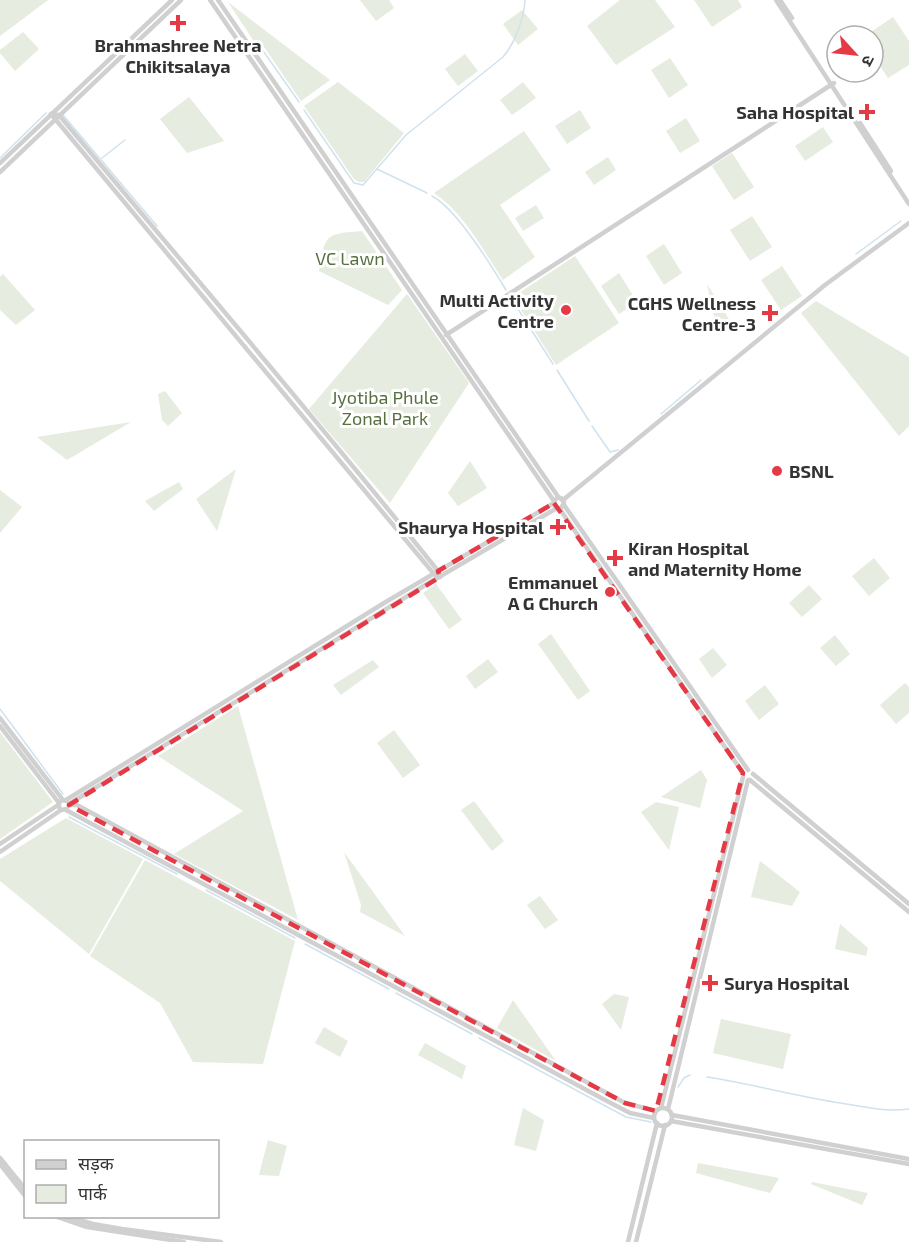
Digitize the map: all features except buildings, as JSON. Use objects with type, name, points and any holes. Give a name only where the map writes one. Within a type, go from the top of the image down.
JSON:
[{"type":"street","points":[[0,162],[172,0]]},
{"type":"street","points":[[0,172],[181,0]]},
{"type":"street","points":[[210,0],[748,776],[909,912]]},
{"type":"street","points":[[218,0],[448,334],[558,503]]},
{"type":"street","points":[[778,0],[825,73]]},
{"type":"street","points":[[442,337],[832,84]]},
{"type":"street","points":[[832,84],[909,199]]},
{"type":"street","points":[[832,84],[909,204]]},
{"type":"street","points":[[51,114],[57,117],[437,574]]},
{"type":"street","points":[[0,843],[437,574],[558,503],[825,285],[909,223]]},
{"type":"street","points":[[412,294],[418,290]]},
{"type":"street","points":[[0,718],[64,804],[86,811],[626,1103],[658,1110],[668,1109]]},
{"type":"street","points":[[0,726],[64,804],[605,1100],[630,1113],[654,1118]]},
{"type":"street","points":[[748,776],[909,904]]},
{"type":"street","points":[[671,1118],[668,1109],[748,776]]},
{"type":"street","points":[[654,1118],[748,776]]},
{"type":"street","points":[[0,852],[64,804]]},
{"type":"street","points":[[628,1242],[657,1124],[654,1118]]},
{"type":"street","points":[[636,1242],[665,1125],[671,1118]]},
{"type":"street","points":[[671,1118],[909,1159]]},
{"type":"street","points":[[671,1118],[909,1164]]},
{"type":"street","points":[[657,1124],[665,1125]]},
{"type":"street","points":[[0,1158],[24,1188]]},
{"type":"street","points":[[0,1164],[24,1194]]},
{"type":"street","points":[[61,1218],[87,1227],[184,1242]]},
{"type":"street","points":[[73,1218],[122,1229],[221,1242]]},
{"type":"highlighted area","points":[[554,503],[743,773],[656,1111],[625,1103],[69,805],[440,577],[438,571]]},
{"type":"green space","points":[[0,0],[48,0],[0,36]]},
{"type":"green space","points":[[360,0],[389,0],[394,8],[376,21]]},
{"type":"green space","points":[[620,0],[655,0],[675,27],[616,65],[587,26]]},
{"type":"green space","points":[[694,0],[738,0],[742,7],[712,27]]},
{"type":"green space","points":[[228,2],[330,80],[301,101],[260,41],[253,40]]},
{"type":"green space","points":[[522,10],[538,29],[518,45],[503,24]]},
{"type":"green space","points":[[893,17],[909,41],[909,65],[888,78],[885,73],[885,24],[883,24]]},
{"type":"green space","points":[[23,32],[39,49],[15,71],[0,50]]},
{"type":"green space","points":[[465,54],[478,71],[458,86],[445,69]]},
{"type":"green space","points":[[670,58],[688,85],[669,98],[651,70]]},
{"type":"green space","points":[[338,82],[404,133],[364,182],[354,179],[304,106]]},
{"type":"green space","points":[[523,82],[536,98],[512,115],[500,100]]},
{"type":"green space","points":[[189,97],[224,141],[187,153],[160,119]]},
{"type":"green space","points":[[580,110],[591,128],[567,144],[555,126]]},
{"type":"green space","points":[[686,118],[700,141],[680,153],[666,131]]},
{"type":"green space","points":[[823,127],[833,142],[805,161],[795,146]]},
{"type":"green space","points":[[524,131],[551,170],[500,205],[535,257],[503,280],[464,222],[445,201],[434,193]]},
{"type":"green space","points":[[732,153],[754,187],[734,200],[712,166]]},
{"type":"green space","points":[[608,157],[616,170],[594,185],[585,172]]},
{"type":"green space","points":[[536,205],[544,218],[523,231],[515,218]]},
{"type":"green space","points":[[752,216],[772,247],[750,261],[730,230]]},
{"type":"green space","name":"VC Lawn","points":[[362,231],[402,290],[388,305],[319,271],[325,243],[329,238],[341,233]]},
{"type":"green space","points":[[664,244],[682,273],[664,285],[646,256]]},
{"type":"green space","name":"Multi Activity Centre","points":[[575,256],[619,323],[556,365],[513,297]]},
{"type":"green space","points":[[782,266],[802,296],[781,310],[761,280]]},
{"type":"green space","points":[[619,273],[637,302],[619,314],[601,286]]},
{"type":"green space","points":[[3,274],[35,310],[16,325],[0,310],[0,277]]},
{"type":"green space","points":[[707,284],[732,324],[718,335]]},
{"type":"green space","name":"Jyotiba Phule Zonal Park","points":[[407,294],[469,383],[390,503],[309,409]]},
{"type":"green space","points":[[816,301],[909,357],[909,426],[899,436],[801,313]]},
{"type":"green space","points":[[165,391],[182,413],[168,426],[162,420],[158,394]]},
{"type":"green space","points":[[131,422],[67,460],[37,437]]},
{"type":"green space","points":[[470,461],[487,488],[458,506],[448,493]]},
{"type":"green space","points":[[236,469],[217,531],[196,499]]},
{"type":"green space","points":[[179,482],[183,489],[154,511],[145,501]]},
{"type":"green space","points":[[0,490],[22,507],[0,533]]},
{"type":"green space","points":[[874,558],[890,578],[869,596],[852,576]]},
{"type":"green space","points":[[436,584],[462,620],[449,629],[423,593]]},
{"type":"green space","points":[[809,585],[822,599],[802,617],[789,603]]},
{"type":"green space","points":[[551,634],[590,691],[578,700],[538,644]]},
{"type":"green space","points":[[835,635],[850,654],[836,666],[820,648]]},
{"type":"green space","points":[[713,648],[727,665],[712,678],[699,659]]},
{"type":"green space","points":[[488,659],[498,672],[475,689],[466,676]]},
{"type":"green space","points":[[373,660],[379,667],[341,695],[333,685]]},
{"type":"green space","points":[[905,683],[909,687],[909,713],[896,724],[880,705]]},
{"type":"green space","points":[[765,685],[779,704],[759,720],[745,701]]},
{"type":"green space","points":[[238,706],[298,920],[174,854],[243,811],[158,756]]},
{"type":"green space","points":[[394,730],[420,765],[403,778],[377,743]]},
{"type":"green space","points":[[0,732],[53,802],[0,839]]},
{"type":"green space","points":[[701,770],[707,780],[700,808],[661,797]]},
{"type":"green space","points":[[474,801],[504,841],[492,851],[461,810]]},
{"type":"green space","points":[[656,802],[679,807],[669,850],[641,812]]},
{"type":"green space","points":[[66,818],[143,859],[89,954],[0,881],[0,859]]},
{"type":"green space","points":[[344,852],[405,936],[360,912],[361,905]]},
{"type":"green space","points":[[145,860],[295,941],[263,1064],[193,1062],[160,1003],[90,956]]},
{"type":"green space","points":[[760,861],[800,892],[792,906],[751,897]]},
{"type":"green space","points":[[540,896],[558,920],[545,929],[527,905]]},
{"type":"green space","points":[[840,924],[868,948],[866,956],[835,949]]},
{"type":"green space","points":[[614,994],[629,997],[621,1030],[602,1004]]},
{"type":"green space","points":[[513,1000],[556,1061],[497,1028]]},
{"type":"green space","points":[[721,1019],[791,1034],[783,1069],[713,1053]]},
{"type":"green space","points":[[324,1027],[348,1041],[340,1057],[315,1043]]},
{"type":"green space","points":[[425,1043],[466,1066],[462,1079],[418,1055]]},
{"type":"green space","points":[[523,1108],[544,1120],[536,1151],[514,1145]]},
{"type":"green space","points":[[268,1140],[287,1146],[279,1176],[259,1175]]},
{"type":"green space","points":[[698,1163],[779,1178],[770,1193],[696,1173]]},
{"type":"green space","points":[[812,1182],[868,1193],[862,1205],[811,1184]]},
{"type":"waterway","points":[[304,110],[354,183],[363,185],[406,135],[503,57],[518,30],[525,0]]},
{"type":"waterway","points":[[253,42],[259,45],[299,102]]},
{"type":"waterway","points":[[0,158],[46,113]]},
{"type":"waterway","points":[[63,115],[157,226]]},
{"type":"waterway","points":[[102,158],[125,140]]},
{"type":"waterway","points":[[377,169],[427,193]]},
{"type":"waterway","points":[[432,196],[442,203],[462,225],[506,290]]},
{"type":"waterway","points":[[856,254],[901,221]]},
{"type":"waterway","points":[[511,298],[553,364]]},
{"type":"waterway","points":[[557,370],[589,421]]},
{"type":"waterway","points":[[661,414],[701,380]]},
{"type":"waterway","points":[[592,426],[610,452],[618,450]]},
{"type":"waterway","points":[[0,709],[63,794]]},
{"type":"waterway","points":[[69,817],[177,874]]},
{"type":"waterway","points":[[206,890],[295,938]]},
{"type":"waterway","points":[[305,944],[389,989]]},
{"type":"waterway","points":[[396,993],[472,1034]]},
{"type":"waterway","points":[[479,1038],[626,1117],[651,1122]]},
{"type":"waterway","points":[[678,1087],[684,1078],[690,1075]]},
{"type":"waterway","points":[[707,1077],[866,1107],[891,1110],[909,1109]]},
{"type":"place","name":"Brahmashree Netra Chikitsalaya","points":[[178,23]]},
{"type":"place","name":"Saha Hospital","points":[[867,112]]},
{"type":"place","name":"Multi Activity Centre","points":[[566,310]]},
{"type":"place","name":"CGHS Wellness Centre-3","points":[[770,313]]},
{"type":"place","name":"BSNL","points":[[777,471]]},
{"type":"place","name":"Shaurya Hospital","points":[[558,527]]},
{"type":"place","name":"Kiran Hospital and Maternity Home","points":[[615,558]]},
{"type":"place","name":"Emmanuel A G Church","points":[[610,592]]},
{"type":"place","name":"Surya Hospital","points":[[710,983]]}]
